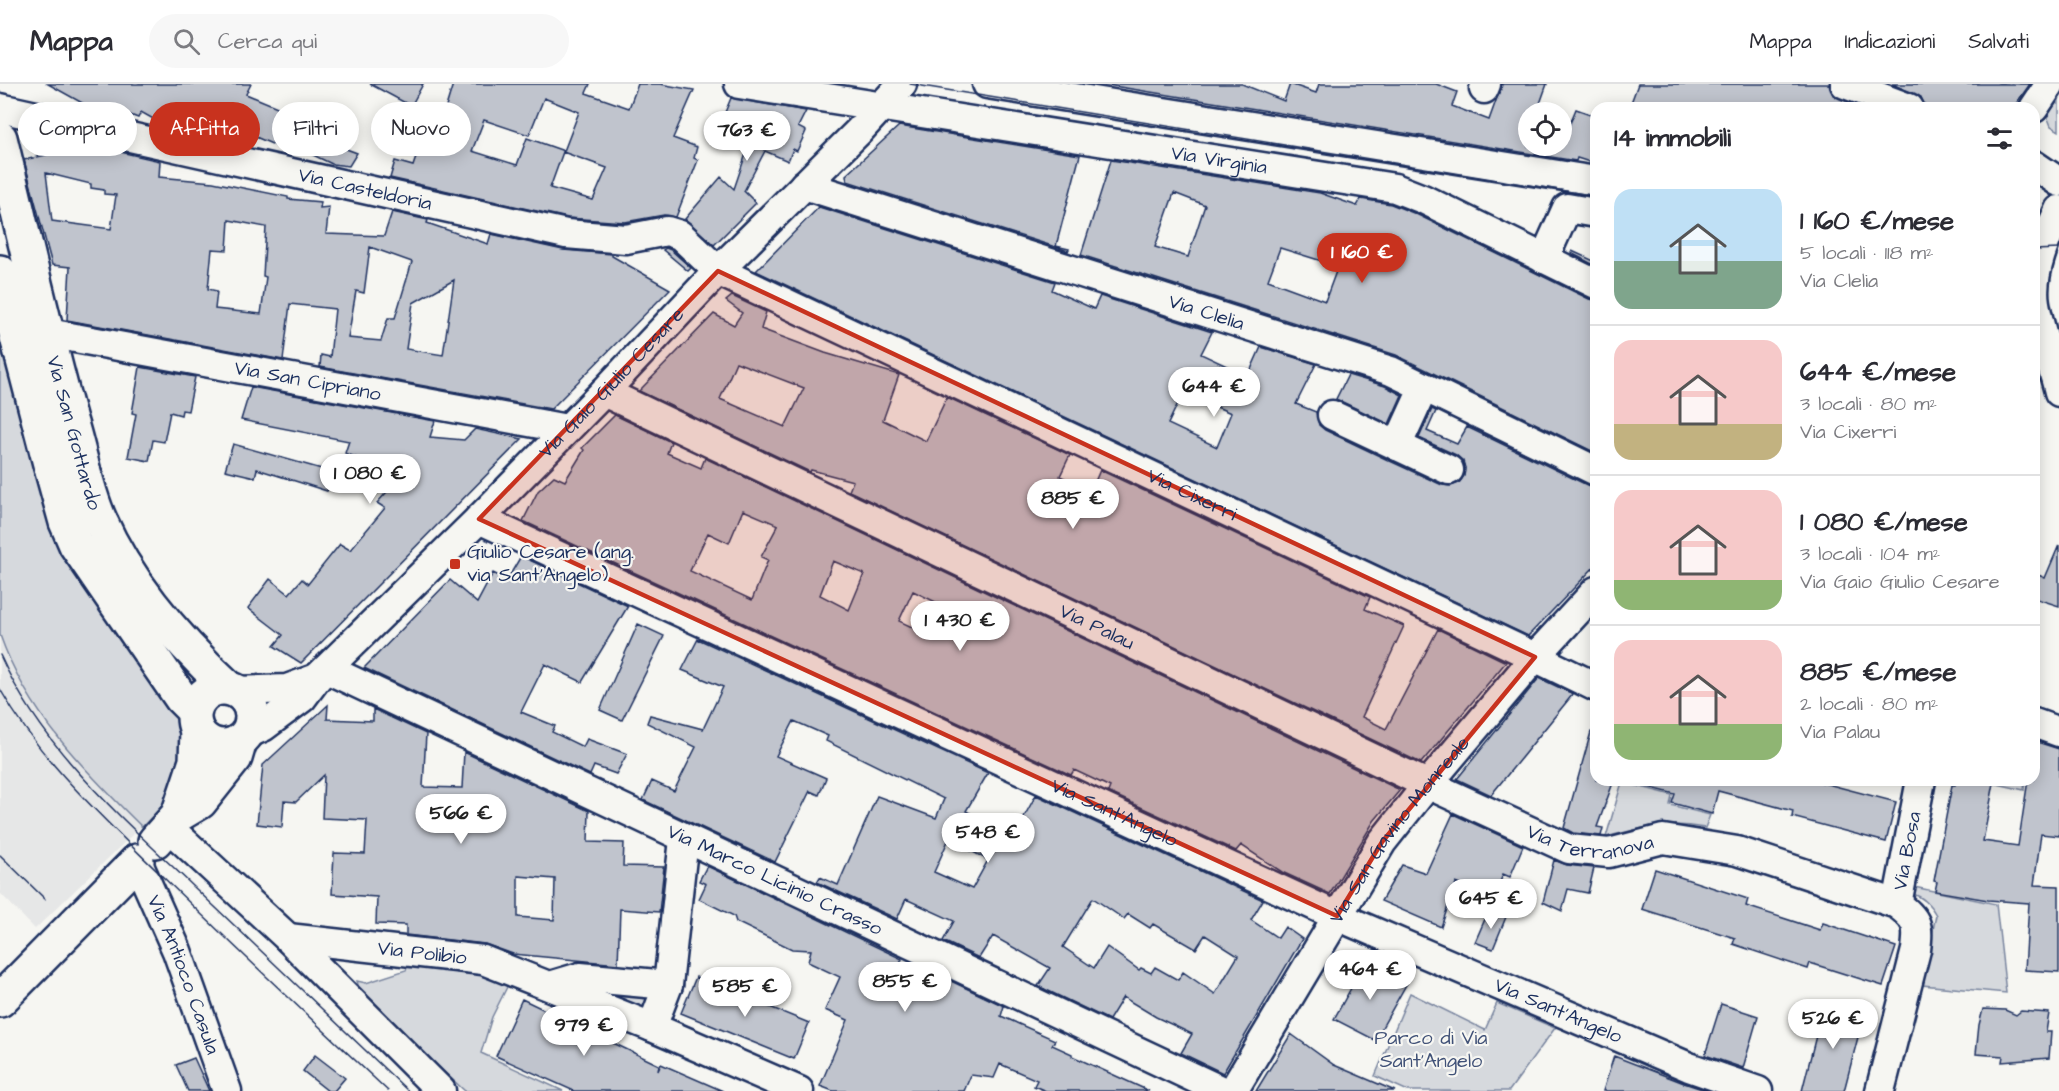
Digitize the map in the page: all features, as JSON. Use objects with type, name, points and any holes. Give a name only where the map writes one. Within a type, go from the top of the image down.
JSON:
[{"type":"main road","name":"Via San Gottardo","points":[[0,138],[48,333],[99,518],[111,542],[146,597],[171,629],[195,656],[233,689]]},
{"type":"main road","name":"Via San Gottardo","points":[[0,272],[58,493],[76,545],[196,721]]},
{"type":"main road","points":[[0,1000],[160,836],[200,802],[235,758],[243,737],[251,725],[252,715],[250,705],[233,689],[211,690],[197,703],[196,761],[160,836]]},
{"type":"main road","points":[[196,721],[202,737],[210,743],[220,746],[230,745],[243,737]]},
{"type":"street","name":"Via Virginia","points":[[739,84],[1395,188],[1423,199],[1590,281]]},
{"type":"street","name":"Via Gaio Giulio Cesare","points":[[243,737],[263,727],[302,698],[322,673],[479,519],[604,392],[718,271],[903,84]]},
{"type":"street","name":"Via Virginia","points":[[987,84],[1590,180]]},
{"type":"street","points":[[1845,84],[1893,102]]},
{"type":"street","points":[[2038,102],[2050,84]]},
{"type":"street","name":"Via Casteldoria","points":[[0,108],[566,234],[626,239],[667,231],[680,235],[718,271]]},
{"type":"street","points":[[2040,169],[2059,182]]},
{"type":"street","name":"Via Clelia","points":[[804,185],[1391,371],[1590,468]]},
{"type":"street","points":[[1544,259],[1567,208],[1590,212]]},
{"type":"street","points":[[2043,268],[2042,249],[2059,210]]},
{"type":"street","name":"Via Cixerri","points":[[718,271],[1590,684]]},
{"type":"street","points":[[2040,319],[2058,385]]},
{"type":"street","name":"Via San Cipriano","points":[[48,333],[567,429]]},
{"type":"street","points":[[1397,446],[1424,387]]},
{"type":"street","name":"Via Palau","points":[[604,392],[1428,784]]},
{"type":"street","points":[[1332,415],[1449,470]]},
{"type":"street","name":"Via Sant'Angelo","points":[[479,519],[1337,916],[1689,1067],[1758,1091]]},
{"type":"street","name":"Via San Gavino Monreale","points":[[1233,1091],[1382,842],[1535,657],[1590,597]]},
{"type":"street","name":"Via Gaio Giulio Cesare","points":[[233,689],[287,689],[322,673]]},
{"type":"street","name":"Via Marco Licinio Crasso","points":[[322,673],[684,839],[1222,1091]]},
{"type":"street","points":[[2040,725],[2059,732]]},
{"type":"street","name":"Via Terranova","points":[[1428,784],[1569,849],[1609,853],[1662,840],[1737,851],[1897,904]]},
{"type":"street","name":"Via Bosa","points":[[1880,1091],[1917,950],[1918,930],[1911,914],[1897,904],[1920,786]]},
{"type":"street","points":[[160,836],[288,938],[441,1091]]},
{"type":"street","name":"Via Antioco Casula","points":[[160,836],[177,951],[227,1091]]},
{"type":"street","points":[[652,1027],[668,985],[684,839]]},
{"type":"street","name":"Via Polibio","points":[[288,938],[483,960],[652,1027],[786,1088]]},
{"type":"street","points":[[550,987],[580,977],[668,985]]},
{"type":"highlighted area","points":[[718,271],[1535,657],[1382,842],[1337,916],[479,519]]},
{"type":"shaded area","points":[[0,322],[161,807],[35,929],[0,893]]},
{"type":"green space","points":[[2059,89],[2059,131],[2051,126],[2045,111]]},
{"type":"green space","points":[[0,322],[176,716],[184,740],[174,785],[161,807],[142,827],[79,762],[42,715],[26,690],[0,635]]},
{"type":"green space","points":[[1621,786],[1637,786],[1672,795],[1670,805],[1710,815],[1705,828],[1678,825],[1655,826],[1606,837]]},
{"type":"green space","points":[[2006,786],[2024,786],[2024,790]]},
{"type":"green space","points":[[1914,887],[1996,904],[2006,993],[1922,985],[1936,915],[1927,902],[1913,894]]},
{"type":"green space","points":[[411,961],[479,969],[510,981],[492,1017],[481,1053],[563,1091],[465,1091],[361,996],[357,981],[366,983],[406,970]]},
{"type":"green space","points":[[584,991],[656,993],[645,1017]]},
{"type":"green space","name":"Parco di Via Sant'Angelo","points":[[1410,993],[1485,1030],[1497,1003],[1555,1028],[1509,1091],[1408,1091],[1375,1076]]},
{"type":"building","points":[[48,84],[251,84],[246,94],[272,105],[272,144],[260,139],[260,102],[149,102],[149,116],[141,112],[138,118],[137,102],[80,102]]},
{"type":"building","points":[[370,84],[423,84],[413,102],[404,102]]},
{"type":"building","points":[[453,84],[590,84],[586,93],[629,108],[638,84],[660,84],[694,90],[673,138],[697,147],[694,158],[698,160],[676,217],[664,215],[625,222],[568,218],[390,178],[395,161],[413,166],[416,156],[471,156],[471,102],[448,102]],"holes":[[[544,98],[579,112],[564,151],[527,138],[517,165],[472,151],[484,120],[529,135]],[[563,152],[607,168],[593,200],[550,188]]]},
{"type":"building","points":[[1101,84],[1242,84],[1284,101],[1290,84],[1316,93],[1319,84],[1436,84],[1457,92],[1452,106],[1489,120],[1502,84],[1547,84],[1541,102],[1518,102],[1518,152]]},
{"type":"building","points":[[1638,84],[1829,84],[1833,95],[1849,102],[1631,102]]},
{"type":"building","points":[[1892,84],[2030,84],[2017,102],[1923,102],[1921,97]]},
{"type":"building","points":[[731,98],[806,111],[798,127],[806,131],[797,151],[793,149],[788,161],[765,151],[744,191],[756,203],[714,245],[685,219],[721,177],[734,189],[750,142],[718,129]]},
{"type":"building","points":[[1576,109],[1590,114],[1590,162],[1577,158],[1576,161],[1545,156],[1572,156],[1572,118]]},
{"type":"building","points":[[899,126],[1080,155],[1056,246],[1069,249],[1068,251],[847,181],[846,175]]},
{"type":"building","points":[[42,156],[137,156],[160,161],[159,177],[213,182],[288,197],[288,199],[321,202],[320,208],[329,207],[326,234],[384,236],[392,212],[428,220],[427,223],[488,244],[491,234],[563,250],[612,254],[670,289],[551,409],[320,367],[321,355],[330,357],[335,309],[290,304],[283,360],[67,320],[70,267],[52,265],[24,160]],"holes":[[[46,173],[91,184],[91,188],[104,190],[104,194],[116,195],[111,229],[52,221]],[[229,220],[266,227],[263,276],[266,277],[261,314],[215,309],[217,291],[208,289],[212,249],[227,250]],[[370,247],[412,262],[395,318],[388,318],[381,341],[348,338],[356,291],[364,293]],[[454,280],[443,355],[406,349],[413,303]]]},
{"type":"building","points":[[315,156],[355,156],[349,166],[332,164]]},
{"type":"building","points":[[1111,160],[1320,193],[1357,206],[1361,199],[1391,204],[1590,299],[1590,450],[1396,355],[1081,255]],"holes":[[[1174,193],[1205,205],[1188,257],[1155,247]],[[1280,248],[1338,266],[1325,301],[1268,280]]]},
{"type":"building","points":[[819,207],[1055,282],[1052,290],[1094,309],[1100,296],[1212,332],[1201,354],[1248,376],[1261,347],[1316,364],[1296,404],[1316,412],[1319,425],[1325,430],[1442,485],[1451,486],[1459,483],[1464,476],[1463,461],[1456,455],[1419,438],[1432,409],[1436,411],[1427,431],[1457,444],[1467,427],[1590,486],[1590,571],[1528,636],[756,271]],"holes":[[[1183,393],[1231,413],[1217,447],[1168,424]]]},
{"type":"building","points":[[666,248],[691,268],[688,271],[663,250]]},
{"type":"building","points":[[1572,251],[1590,259],[1590,263],[1571,253]]},
{"type":"building","points":[[732,296],[766,312],[761,329],[825,353],[899,375],[883,420],[926,441],[947,397],[1070,455],[1060,476],[1091,491],[1100,470],[1370,597],[1365,609],[1404,626],[1362,717],[1386,729],[1438,629],[1506,662],[1421,763],[849,491],[853,481],[811,470],[810,472],[639,391],[714,314],[734,325],[742,313],[726,301]],"holes":[[[736,362],[804,388],[785,427],[720,399]]]},
{"type":"building","points":[[140,367],[195,377],[188,411],[182,410],[181,415],[170,412],[164,442],[153,440],[149,461],[128,457],[136,414],[132,413]]},
{"type":"building","points":[[1348,375],[1385,386],[1402,395],[1389,424],[1336,399]]},
{"type":"building","points":[[251,387],[435,421],[430,437],[464,440],[475,429],[522,439],[301,663],[274,646],[283,635],[248,608],[270,579],[289,594],[302,579],[308,584],[340,544],[350,550],[385,508],[377,503],[401,476],[345,453],[349,441],[241,420]]},
{"type":"building","points":[[615,415],[671,442],[667,453],[701,468],[705,458],[1400,790],[1374,821],[1330,894],[1282,872],[1241,845],[1236,851],[1108,792],[1110,787],[1074,770],[1071,775],[523,521],[538,491],[554,476],[565,481],[584,450],[582,448]],"holes":[[[743,510],[778,525],[761,557],[768,560],[752,600],[690,571],[708,533],[729,543]],[[833,561],[864,574],[849,610],[820,595]],[[913,591],[946,607],[933,637],[899,621]]]},
{"type":"building","points":[[233,444],[336,473],[327,491],[257,469],[255,477],[225,470]]},
{"type":"building","points":[[2059,545],[2059,606],[2040,600],[2040,576],[2045,578]]},
{"type":"building","points":[[521,556],[628,606],[582,682],[545,664],[521,712],[555,726],[552,732],[583,747],[587,739],[627,754],[616,774],[594,766],[590,775],[364,668],[450,580],[477,603],[493,573],[507,580]]},
{"type":"building","points":[[638,624],[664,636],[622,720],[600,710]]},
{"type":"building","points":[[698,639],[988,773],[966,811],[1013,837],[1036,795],[1263,900],[1251,920],[1278,938],[1285,927],[1302,939],[1223,1073],[1181,1053],[1192,1034],[1156,1017],[1123,997],[1109,1020],[1038,986],[1050,968],[993,936],[979,958],[943,941],[954,921],[906,899],[897,919],[817,882],[820,877],[838,885],[877,796],[936,818],[944,799],[826,741],[828,736],[794,721],[776,756],[826,778],[819,795],[810,791],[775,862],[643,800],[652,781],[674,791],[696,747],[647,723],[650,715],[703,729],[723,687],[682,670]],"holes":[[[948,841],[952,843],[953,841],[988,860],[972,889],[934,872]],[[1093,898],[1124,919],[1128,914],[1150,928],[1153,924],[1196,949],[1205,935],[1238,956],[1215,994],[1183,972],[1178,980],[1155,967],[1151,973],[1141,968],[1139,970],[1107,947],[1094,968],[1063,947]]]},
{"type":"building","points":[[1539,678],[1573,694],[1491,795],[1457,779]]},
{"type":"building","points":[[328,705],[327,719],[373,721],[373,709],[426,734],[423,787],[462,788],[464,752],[589,811],[588,842],[624,843],[623,866],[664,867],[659,912],[620,909],[618,964],[513,954],[485,944],[406,935],[406,925],[376,924],[377,897],[332,894],[334,853],[365,854],[367,820],[322,818],[324,775],[296,802],[284,801],[282,827],[257,824],[263,765]],"holes":[[[518,876],[555,879],[554,920],[518,917]]]},
{"type":"building","points":[[1590,736],[1590,786],[1612,786],[1597,827],[1603,828],[1601,836],[1573,833],[1564,828]]},
{"type":"building","points":[[2040,743],[2059,749],[2059,836],[2041,834],[2034,885],[2059,886],[2059,972],[2025,970],[2029,903],[1988,900],[1935,891],[1937,882],[1934,881],[1952,786],[1993,786],[1983,841],[2018,846],[2027,786],[2040,786]]},
{"type":"building","points":[[1644,786],[1835,786],[1896,802],[1886,842],[1792,817],[1793,811],[1718,791],[1712,814],[1672,803],[1675,794]]},
{"type":"building","points":[[1453,814],[1523,846],[1510,877],[1503,874],[1494,899],[1456,883],[1441,927],[1381,901],[1402,865],[1426,873]]},
{"type":"building","points":[[1554,860],[1567,865],[1594,868],[1588,893],[1568,889],[1562,911],[1543,902]]},
{"type":"building","points":[[707,866],[902,959],[898,969],[929,985],[934,973],[1004,1006],[1001,1016],[1055,1040],[1052,1045],[1072,1056],[1149,1091],[1046,1091],[1034,1086],[1037,1080],[1000,1064],[994,1078],[971,1075],[964,1091],[833,1091],[820,1086],[848,1020],[825,1010],[840,977],[808,962],[811,950],[792,949],[736,922],[734,916],[699,899],[706,884],[699,881]]},
{"type":"building","points":[[1655,869],[1748,899],[1746,906],[1820,930],[1823,923],[1896,947],[1883,986],[1810,963],[1808,969],[1733,944],[1735,938],[1642,909]]},
{"type":"building","points":[[1489,910],[1506,917],[1493,949],[1475,942]]},
{"type":"building","points":[[1366,961],[1407,983],[1375,1040],[1334,1019]]},
{"type":"building","points":[[696,977],[809,1023],[794,1059],[681,1013]]},
{"type":"building","points":[[522,999],[659,1065],[658,1071],[661,1064],[723,1091],[574,1091],[496,1056]]},
{"type":"building","points":[[1721,1004],[1758,1016],[1743,1068],[1705,1055]]},
{"type":"building","points":[[1824,1004],[1864,1014],[1844,1091],[1802,1091]]},
{"type":"building","points":[[1983,1009],[2005,1010],[2016,1015],[2021,1011],[2049,1013],[2046,1032],[2051,1032],[2049,1058],[2002,1062],[2003,1056],[1976,1054]]},
{"type":"building","points":[[1291,1034],[1334,1065],[1395,1091],[1256,1091]]},
{"type":"building","points":[[315,1055],[345,1078],[334,1091],[328,1091],[303,1071]]},
{"type":"building","points":[[1614,1056],[1684,1083],[1708,1091],[1603,1091]]},
{"type":"building","points":[[194,1058],[209,1091],[188,1091],[176,1065]]},
{"type":"tram line","points":[[910,84],[1590,195]]},
{"type":"tram line","points":[[2040,250],[2059,249]]},
{"type":"tram line","points":[[0,655],[17,689],[38,721],[85,780],[408,1091]]},
{"type":"tram line","points":[[0,689],[33,739],[92,807],[214,927],[388,1091]]},
{"type":"tram line","points":[[0,855],[45,899]]},
{"type":"place","name":"Giulio Cesare (ang. via Sant'Angelo)","points":[[455,564]]}]
